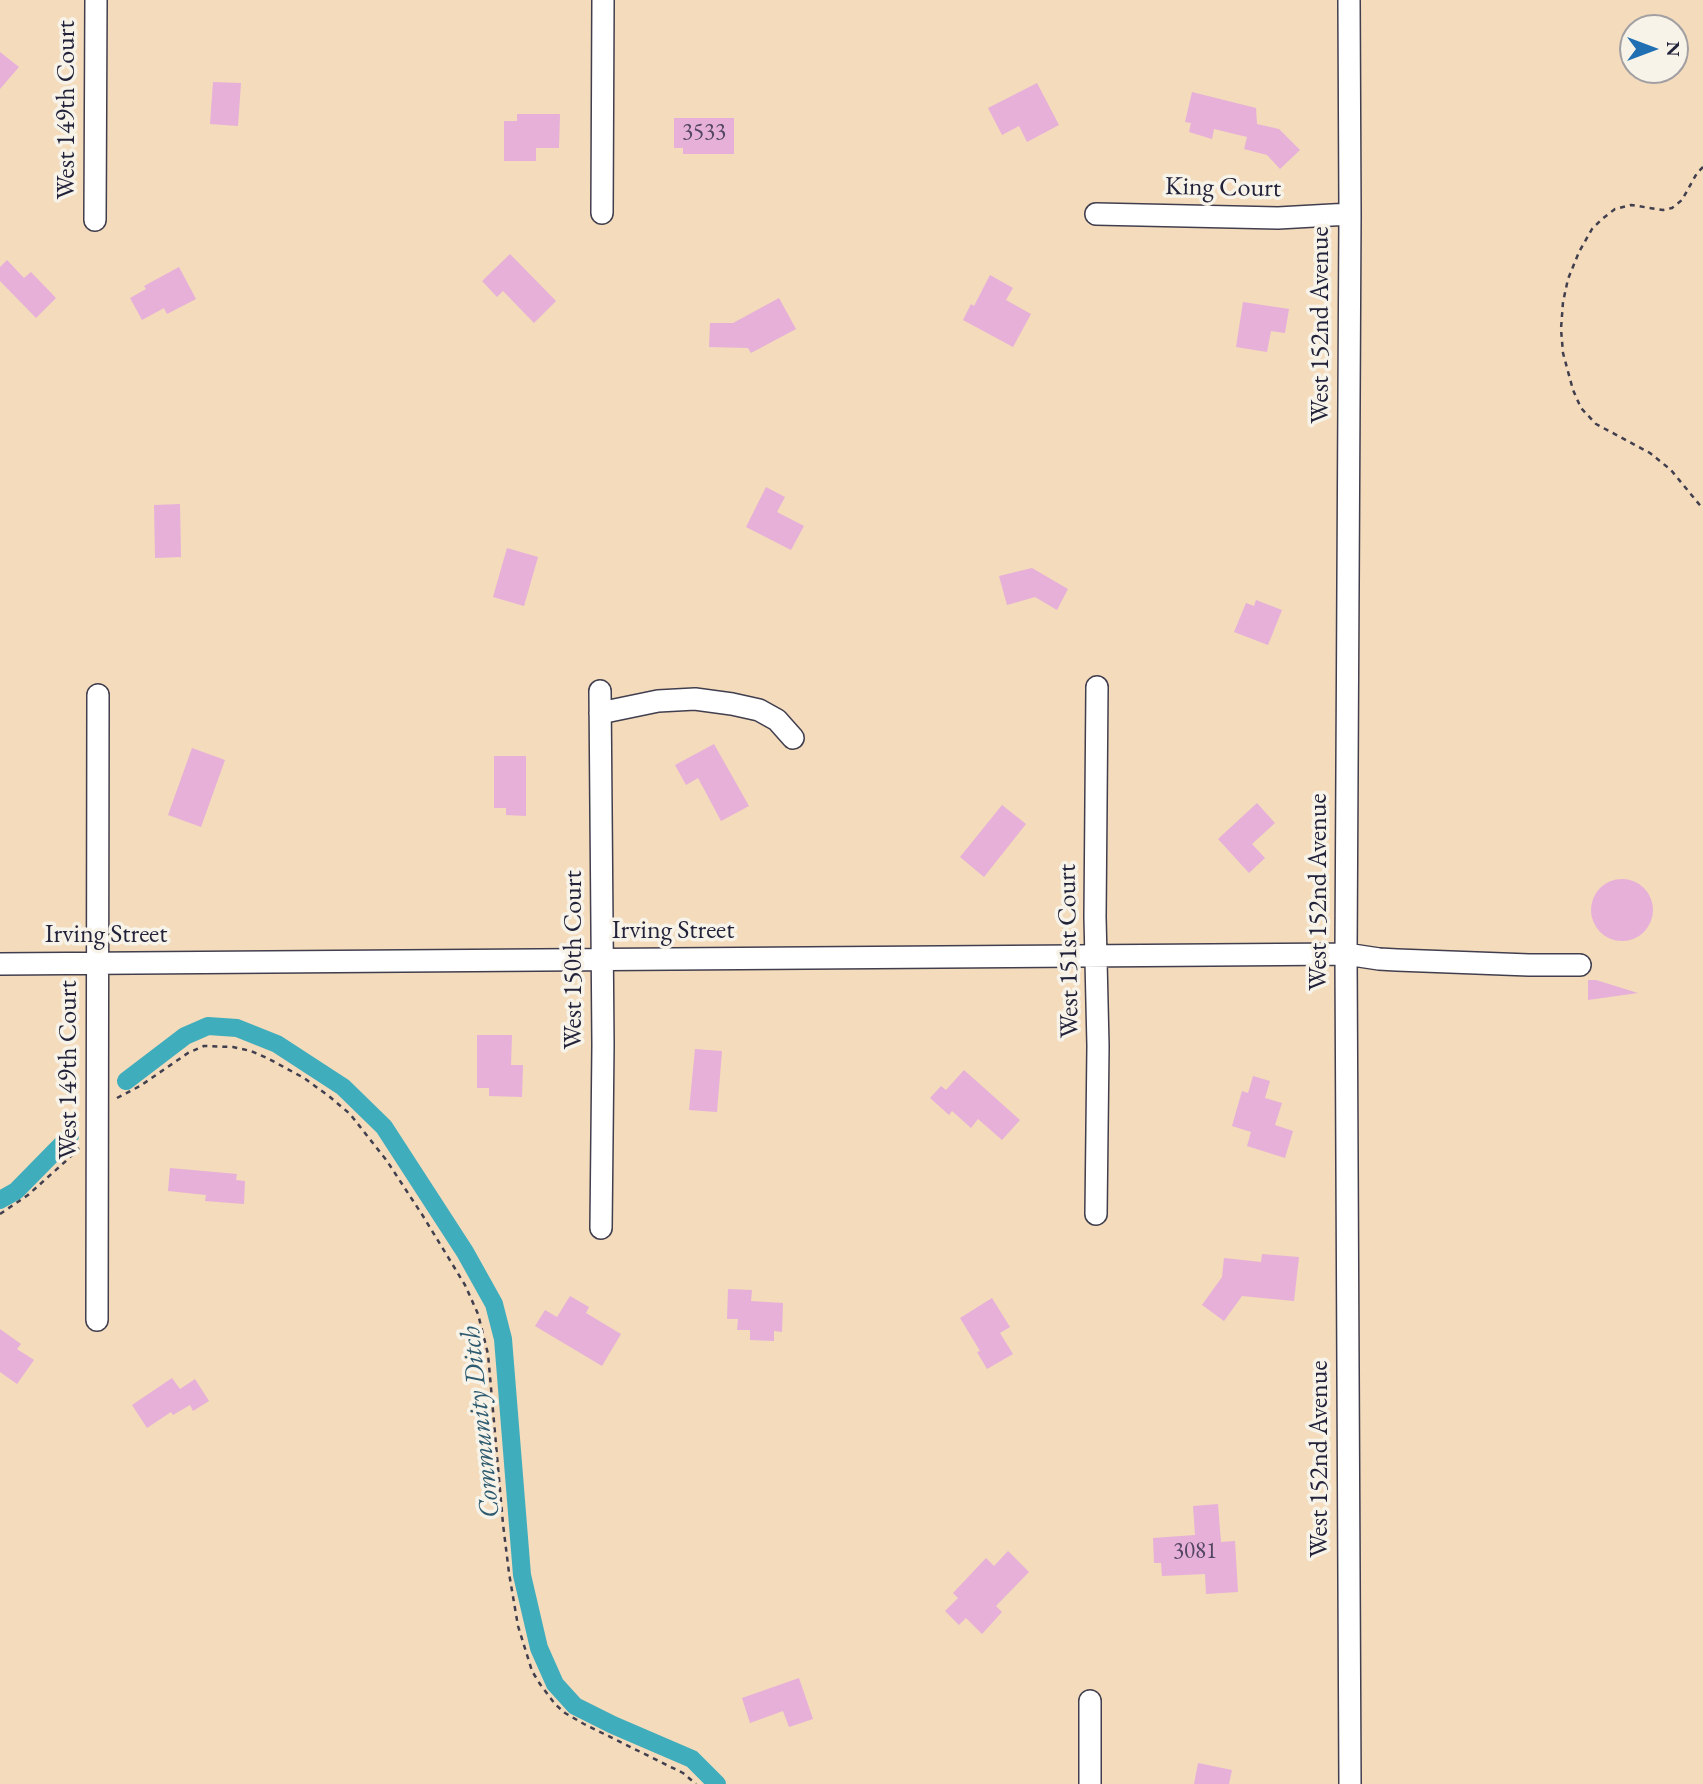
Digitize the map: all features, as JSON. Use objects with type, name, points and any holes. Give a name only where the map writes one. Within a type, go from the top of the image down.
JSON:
[{"type":"street","name":"West 149th Court","points":[[95,220],[96,0]]},
{"type":"street","points":[[602,213],[603,0]]},
{"type":"street","name":"West 152nd Avenue","points":[[1349,0],[1346,954],[1350,1784]]},
{"type":"street","name":"King Court","points":[[1096,214],[1278,218],[1350,214]]},
{"type":"street","name":"West 151st Court","points":[[1096,1213],[1097,687]]},
{"type":"street","name":"West 150th Court","points":[[600,691],[601,1228]]},
{"type":"street","name":"West 149th Court","points":[[97,1320],[98,695]]},
{"type":"street","points":[[600,713],[658,701],[695,699],[759,710],[777,720],[793,737]]},
{"type":"street","name":"Irving Street","points":[[0,964],[1346,954],[1388,960],[1580,965]]},
{"type":"street","points":[[1090,1700],[1090,1784]]},
{"type":"path","points":[[1703,167],[1682,200],[1672,208],[1662,210],[1631,205],[1615,209],[1592,229],[1568,279],[1561,329],[1563,353],[1581,408],[1596,424],[1650,453],[1671,470],[1703,509]]},
{"type":"path","points":[[115,1099],[140,1086],[188,1053],[204,1046],[233,1047],[251,1051],[304,1078],[350,1114],[387,1161],[423,1216],[465,1285],[478,1314],[488,1354],[509,1573],[518,1626],[536,1677],[555,1704],[565,1713],[682,1773],[696,1784]]},
{"type":"path","points":[[0,1214],[68,1160],[96,1128]]},
{"type":"building","points":[[0,52],[19,67],[0,89]]},
{"type":"building","points":[[213,82],[241,83],[238,126],[210,124]]},
{"type":"building","points":[[1037,83],[1059,125],[1027,142],[1019,126],[1002,135],[988,108]]},
{"type":"building","points":[[1192,92],[1256,108],[1257,124],[1279,129],[1300,150],[1280,169],[1267,155],[1244,149],[1247,137],[1214,129],[1212,139],[1189,132],[1191,123],[1185,122]]},
{"type":"building","points":[[517,114],[560,114],[559,148],[536,148],[536,161],[504,161],[504,121],[517,121]]},
{"type":"building","points":[[674,118],[734,118],[734,154],[683,154],[683,148],[674,148]]},
{"type":"building","points":[[510,254],[556,301],[534,323],[503,291],[497,297],[482,281]]},
{"type":"building","points":[[7,260],[24,278],[31,272],[56,298],[36,318],[0,281],[0,267]]},
{"type":"building","points":[[179,267],[196,299],[167,314],[164,308],[142,320],[130,298],[146,289],[144,286]]},
{"type":"building","points":[[990,275],[1013,288],[1006,300],[1031,314],[1013,347],[963,320],[971,304],[974,306]]},
{"type":"building","points":[[779,298],[796,329],[751,353],[748,348],[709,347],[710,323],[733,323]]},
{"type":"building","points":[[1243,302],[1289,309],[1285,333],[1271,331],[1267,352],[1236,347]]},
{"type":"building","points":[[766,487],[785,497],[777,512],[804,526],[791,550],[746,527]]},
{"type":"building","points":[[180,504],[181,557],[155,558],[154,505]]},
{"type":"building","points":[[507,548],[538,557],[524,606],[493,597]]},
{"type":"building","points":[[1032,568],[1068,589],[1057,610],[1035,597],[1007,605],[999,576]]},
{"type":"building","points":[[1256,600],[1282,610],[1268,645],[1234,632],[1246,603],[1254,606]]},
{"type":"building","points":[[714,744],[749,806],[721,821],[698,778],[686,785],[675,765]]},
{"type":"building","points":[[192,748],[225,760],[201,827],[168,815]]},
{"type":"building","points":[[494,756],[526,756],[526,816],[506,815],[506,808],[494,808]]},
{"type":"building","points":[[1257,803],[1275,823],[1252,844],[1265,858],[1249,873],[1218,839]]},
{"type":"building","points":[[1002,805],[1026,824],[984,877],[960,857]]},
{"type":"building","points":[[1616,879],[1628,879],[1644,888],[1651,898],[1651,922],[1644,932],[1628,941],[1616,941],[1605,936],[1596,927],[1591,916],[1591,904],[1596,893],[1605,884]]},
{"type":"building","points":[[1588,980],[1596,980],[1638,993],[1588,1000]]},
{"type":"building","points":[[477,1035],[512,1035],[511,1065],[523,1065],[522,1097],[489,1096],[489,1088],[477,1088]]},
{"type":"building","points":[[695,1049],[722,1051],[717,1112],[689,1110]]},
{"type":"building","points":[[964,1070],[1020,1120],[1002,1140],[978,1119],[971,1128],[952,1111],[949,1115],[930,1098],[941,1086],[946,1090]]},
{"type":"building","points":[[1253,1076],[1270,1081],[1265,1098],[1282,1103],[1275,1125],[1293,1131],[1285,1158],[1247,1146],[1251,1132],[1232,1126],[1242,1091],[1248,1093]]},
{"type":"building","points":[[170,1168],[237,1174],[236,1180],[245,1181],[244,1204],[205,1201],[206,1195],[168,1191]]},
{"type":"building","points":[[1262,1254],[1299,1257],[1294,1301],[1242,1296],[1224,1321],[1202,1305],[1222,1277],[1224,1258],[1261,1262]]},
{"type":"building","points":[[728,1289],[752,1290],[751,1301],[783,1303],[782,1332],[774,1331],[774,1341],[750,1340],[750,1330],[737,1330],[738,1319],[727,1319]]},
{"type":"building","points":[[570,1296],[589,1307],[586,1313],[621,1334],[602,1366],[535,1326],[545,1310],[557,1317]]},
{"type":"building","points":[[992,1298],[1010,1327],[1000,1333],[1013,1354],[987,1369],[977,1352],[980,1351],[960,1318]]},
{"type":"building","points":[[0,1329],[21,1344],[17,1349],[34,1360],[17,1384],[0,1372]]},
{"type":"building","points":[[172,1378],[180,1389],[195,1379],[209,1401],[193,1411],[190,1405],[173,1415],[171,1412],[147,1428],[132,1405]]},
{"type":"building","points":[[1218,1504],[1221,1542],[1235,1541],[1238,1592],[1206,1594],[1205,1574],[1162,1576],[1161,1563],[1154,1563],[1153,1538],[1195,1535],[1193,1506]]},
{"type":"building","points":[[1008,1551],[1029,1572],[996,1606],[1002,1612],[982,1634],[966,1618],[959,1625],[945,1611],[958,1598],[953,1593],[986,1558],[994,1566]]},
{"type":"building","points":[[799,1678],[813,1719],[789,1727],[783,1711],[750,1723],[742,1698]]},
{"type":"building","points":[[1198,1763],[1232,1770],[1229,1784],[1194,1784]]},
{"type":"waterway","name":"Community Ditch","points":[[126,1081],[185,1036],[208,1026],[237,1028],[277,1044],[343,1087],[384,1127],[465,1252],[494,1304],[503,1339],[522,1575],[539,1648],[555,1684],[575,1706],[692,1759],[717,1784]]},
{"type":"waterway","name":"Community Ditch","points":[[0,1200],[16,1191],[70,1136]]}]
